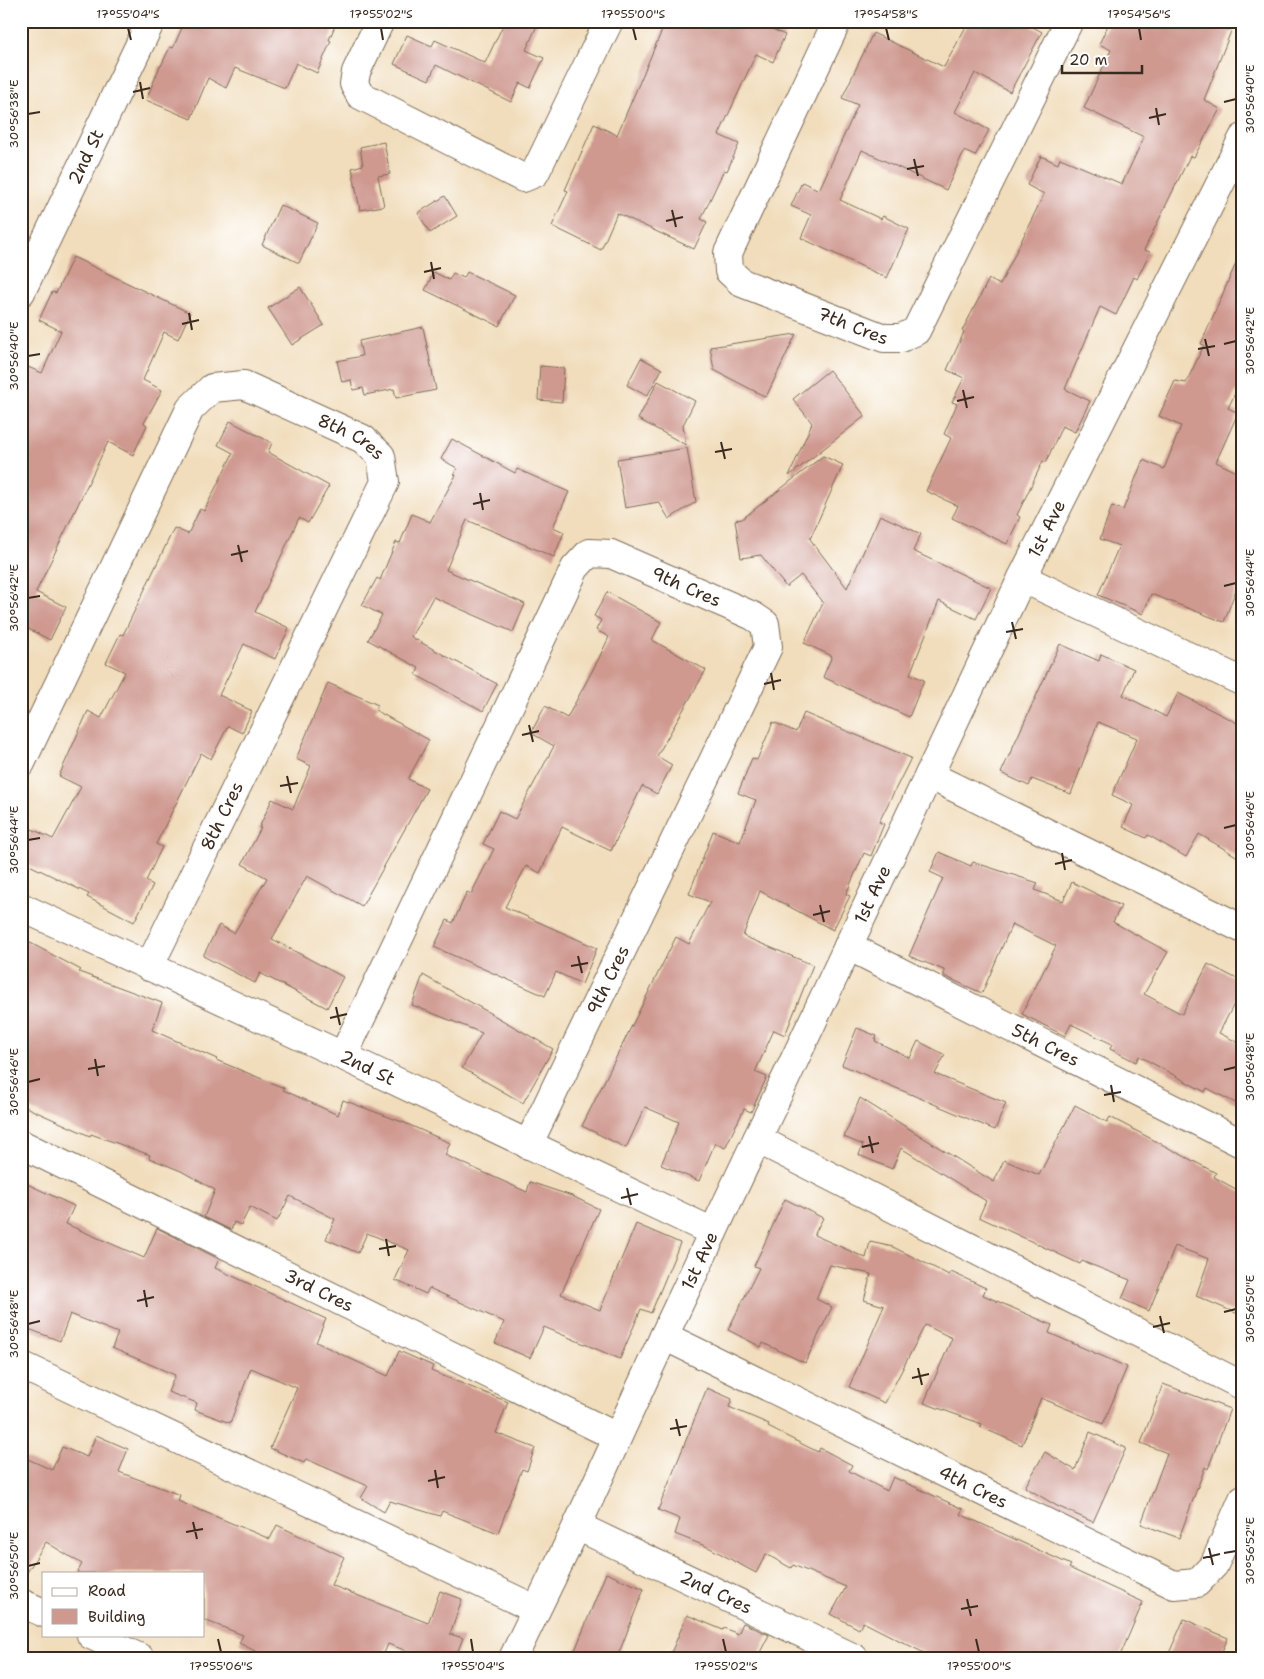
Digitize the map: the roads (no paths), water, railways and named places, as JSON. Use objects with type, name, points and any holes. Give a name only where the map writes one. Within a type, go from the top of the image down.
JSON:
[{"type":"street","name":"2nd St","points":[[21,292],[151,21]]},
{"type":"street","points":[[380,21],[356,72],[354,84],[360,95],[523,178],[536,173],[610,21]]},
{"type":"street","name":"7th Cres","points":[[837,21],[728,252],[729,271],[742,283],[751,287],[884,338],[901,338],[916,331],[1069,21]]},
{"type":"street","name":"1st Ave","points":[[513,1658],[535,1609],[577,1526],[664,1336],[1022,578],[1243,138]]},
{"type":"street","name":"8th Cres","points":[[21,763],[190,409],[212,388],[244,385],[363,439],[382,456],[385,482],[149,967]]},
{"type":"street","name":"9th Cres","points":[[343,1056],[575,568],[589,553],[610,554],[753,616],[765,624],[768,647],[528,1146]]},
{"type":"street","points":[[1022,578],[1241,675]]},
{"type":"street","points":[[929,775],[1243,929]]},
{"type":"street","name":"2nd St","points":[[21,907],[343,1056],[528,1146],[713,1232]]},
{"type":"street","name":"5th Cres","points":[[848,946],[1243,1144]]},
{"type":"street","points":[[757,1139],[1243,1386]]},
{"type":"street","name":"3rd Cres","points":[[21,1144],[617,1437]]},
{"type":"street","name":"4th Cres","points":[[664,1336],[1174,1585],[1197,1583],[1214,1565],[1243,1499]]},
{"type":"street","points":[[21,1365],[535,1609]]},
{"type":"street","name":"2nd Cres","points":[[577,1526],[854,1658]]},
{"type":"street","points":[[21,1603],[42,1612]]},
{"type":"street","points":[[94,1636],[140,1658]]}]
